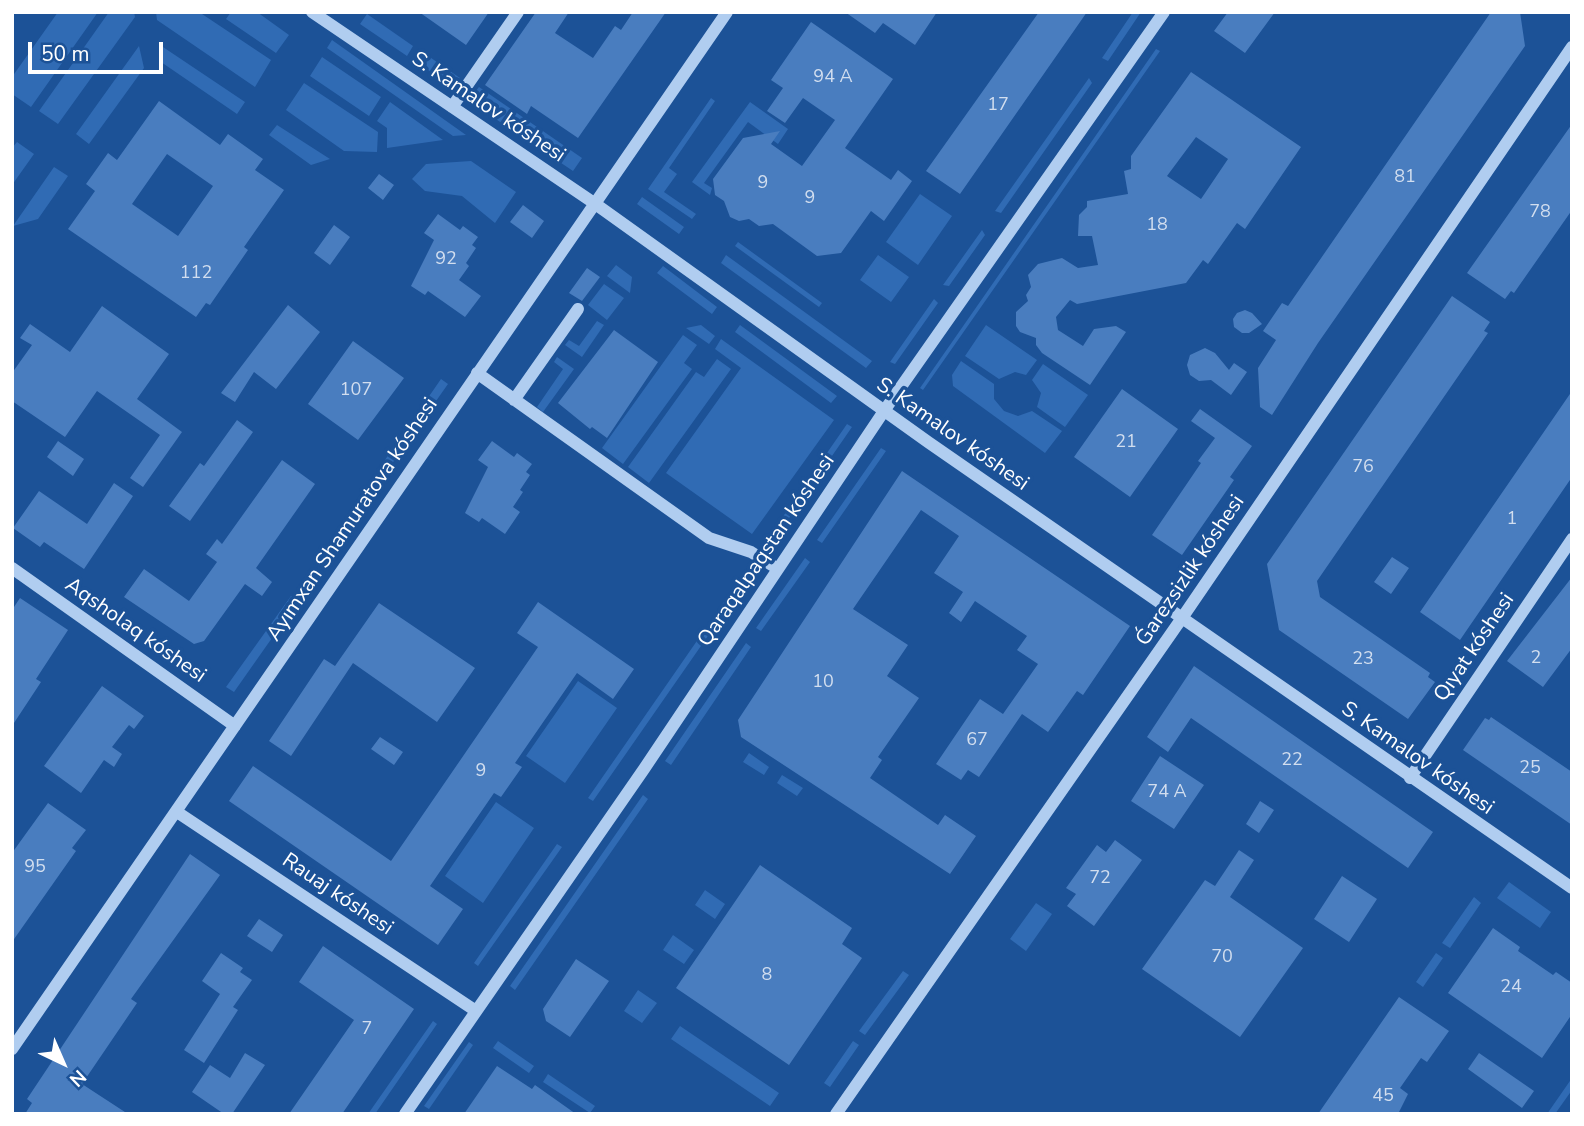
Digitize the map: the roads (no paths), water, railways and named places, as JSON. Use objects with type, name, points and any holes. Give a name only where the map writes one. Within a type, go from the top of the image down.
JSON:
[{"type":"street","name":"S. Kamalov kóshesi","points":[[312,12],[594,203],[884,411],[1572,888]]},
{"type":"street","points":[[452,107],[518,12]]},
{"type":"street","name":"Ayımxan Shamuratova kóshesi","points":[[12,1049],[727,12]]},
{"type":"street","name":"Qaraqalpaqstan kóshesi","points":[[405,1114],[884,411],[1164,12]]},
{"type":"street","name":"Ǵarezsizlik kóshesi","points":[[836,1114],[1182,618],[1572,47]]},
{"type":"street","points":[[514,400],[578,309]]},
{"type":"street","points":[[477,373],[709,538],[751,552],[778,569]]},
{"type":"street","name":"Qıyat kóshesi","points":[[1410,778],[1572,539]]},
{"type":"street","name":"Aqsholaq kóshesi","points":[[12,568],[235,726]]},
{"type":"street","name":"Rauaj kóshesi","points":[[177,812],[476,1011]]}]
